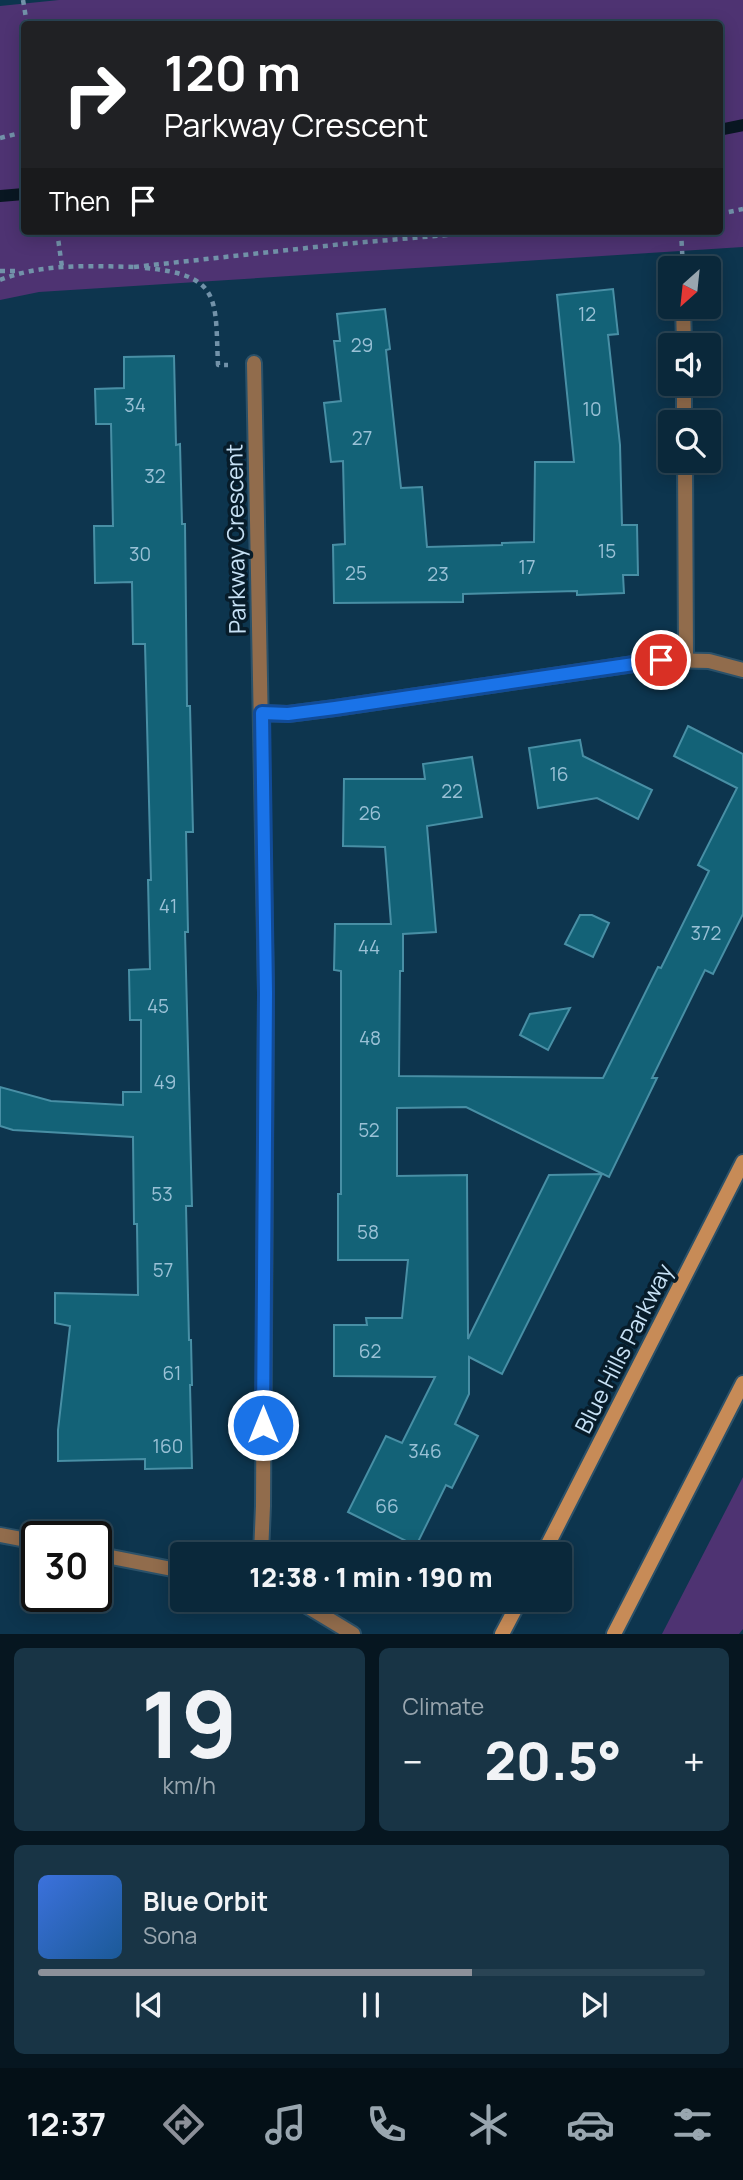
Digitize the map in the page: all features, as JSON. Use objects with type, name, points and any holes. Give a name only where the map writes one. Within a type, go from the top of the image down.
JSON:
[{"type":"main road","name":"Blue Hills Parkway","points":[[549,1542],[743,1162]]},
{"type":"main road","points":[[614,1634],[743,1383]]},
{"type":"main road","points":[[502,1634],[514,1612]]},
{"type":"street","name":"Parkway Crescent","points":[[254,363],[266,993],[261,1542]]},
{"type":"street","points":[[685,473],[686,659]]},
{"type":"street","points":[[262,713],[288,714],[323,710],[636,663],[686,659],[709,661],[743,670]]},
{"type":"street","points":[[0,1535],[21,1539]]},
{"type":"street","points":[[112,1557],[170,1569]]},
{"type":"street","points":[[317,1612],[353,1634]]},
{"type":"path","points":[[23,0],[26,21]]},
{"type":"path","points":[[0,138],[21,133]]},
{"type":"path","points":[[723,213],[743,209]]},
{"type":"path","points":[[58,235],[62,267]]},
{"type":"path","points":[[0,271],[62,267],[134,267],[449,235]]},
{"type":"path","points":[[681,235],[682,256]]},
{"type":"path","points":[[134,267],[180,274],[198,282],[215,305],[218,365],[254,363]]},
{"type":"path","points":[[0,280],[24,271]]},
{"type":"shaded area","points":[[59,0],[743,0],[743,247],[39,292],[0,300],[0,6]]},
{"type":"shaded area","points":[[743,1477],[743,1629],[739,1634],[662,1634]]},
{"type":"building","points":[[613,289],[618,334],[608,335],[620,445],[622,525],[637,525],[638,575],[623,575],[624,593],[577,595],[577,591],[463,594],[463,602],[334,603],[333,545],[345,544],[343,461],[331,462],[324,403],[341,401],[334,341],[340,341],[337,314],[385,309],[390,349],[386,350],[401,488],[422,487],[427,547],[502,545],[534,542],[535,462],[574,462],[557,295]]},
{"type":"building","points":[[174,356],[176,445],[180,444],[182,524],[185,524],[187,706],[190,706],[193,832],[186,832],[188,932],[185,932],[192,1206],[186,1206],[192,1468],[145,1469],[145,1459],[58,1461],[58,1430],[70,1326],[55,1323],[55,1293],[138,1295],[133,1137],[13,1130],[0,1126],[0,1087],[51,1101],[123,1105],[123,1092],[141,1092],[141,1020],[130,1020],[129,970],[150,969],[148,880],[151,880],[145,644],[133,644],[132,582],[95,583],[94,526],[113,526],[111,424],[96,424],[95,389],[124,388],[124,357]]},
{"type":"building","points":[[688,726],[743,754],[743,914],[713,974],[705,970],[652,1078],[657,1078],[609,1177],[466,1107],[397,1108],[397,1176],[467,1175],[468,1339],[549,1175],[602,1174],[502,1374],[469,1357],[469,1394],[455,1424],[478,1436],[452,1488],[446,1485],[418,1542],[408,1542],[348,1512],[386,1436],[402,1443],[435,1377],[334,1376],[334,1325],[367,1325],[366,1318],[402,1318],[408,1260],[338,1260],[338,1194],[341,1194],[341,971],[334,970],[335,924],[391,924],[385,847],[343,846],[344,779],[425,779],[423,764],[472,757],[482,817],[427,826],[436,932],[403,934],[399,1076],[603,1078],[709,871],[698,865],[737,788],[674,756]]},
{"type":"building","points":[[580,740],[583,756],[652,790],[638,819],[597,798],[538,808],[529,748]]},
{"type":"building","points":[[580,915],[592,915],[609,923],[593,957],[565,944]]},
{"type":"building","points":[[570,1008],[548,1050],[520,1035],[530,1014]]},
{"type":"waterway","points":[[723,129],[743,125]]},
{"type":"waterway","points":[[0,196],[21,194]]},
{"type":"route","points":[[263,1425],[266,993],[262,713],[288,714],[335,708],[661,660]]}]
